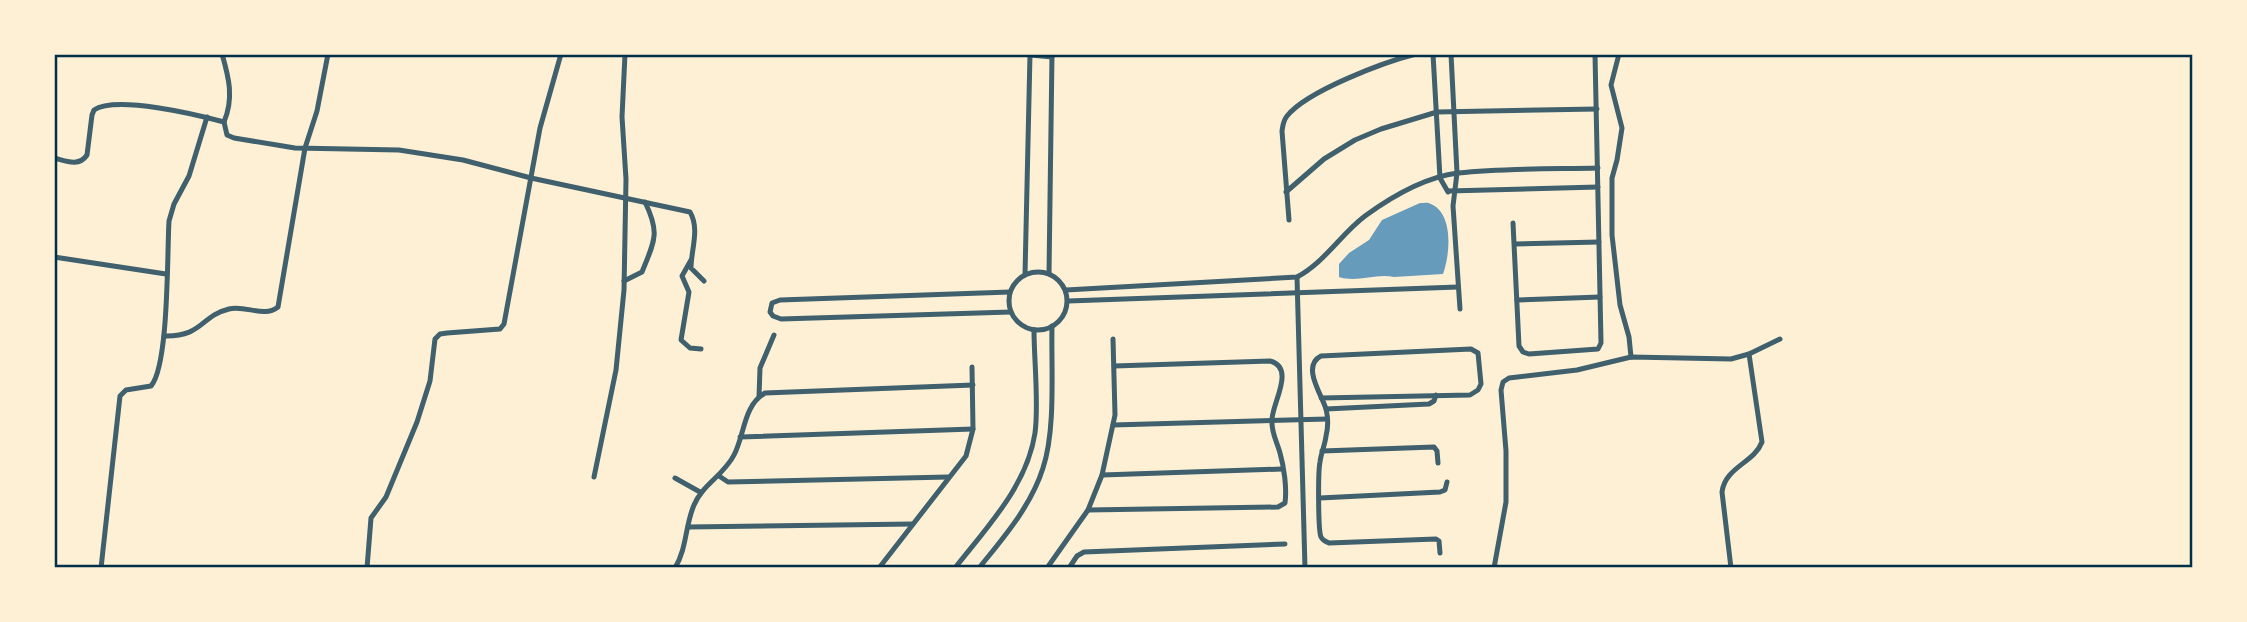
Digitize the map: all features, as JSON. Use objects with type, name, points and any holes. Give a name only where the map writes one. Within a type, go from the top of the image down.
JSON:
[{"type":"street","points":[[222,54],[230,90],[225,131],[234,138],[305,148],[399,150],[463,160],[531,178],[690,212],[694,219],[691,260],[694,273],[704,281]]},
{"type":"street","points":[[164,336],[191,334],[228,309],[269,312],[278,307],[305,148],[317,111],[328,54]]},
{"type":"street","points":[[368,568],[371,518],[386,497],[417,422],[430,381],[435,339],[440,334],[500,329],[504,324],[540,128],[561,54]]},
{"type":"street","points":[[594,477],[616,370],[624,281],[622,117],[625,54]]},
{"type":"street","points":[[1289,220],[1282,131],[1287,116],[1343,81],[1416,54]]},
{"type":"street","points":[[1433,54],[1440,177],[1451,190]]},
{"type":"street","points":[[1451,54],[1457,173],[1451,190],[1460,309]]},
{"type":"street","points":[[1513,223],[1519,346],[1523,352],[1529,354],[1598,349],[1601,343],[1595,54]]},
{"type":"street","points":[[1619,54],[1611,85],[1622,128],[1618,160],[1612,178],[1612,235],[1620,305],[1629,337],[1631,357]]},
{"type":"street","points":[[1025,275],[1030,55],[1052,56],[1049,274]]},
{"type":"street","points":[[54,158],[73,163],[84,159],[87,155],[92,115],[98,107],[149,106],[224,122]]},
{"type":"street","points":[[1286,192],[1324,159],[1355,140],[1381,128],[1437,112],[1597,109]]},
{"type":"street","points":[[102,568],[120,397],[126,390],[145,389],[156,381],[164,336],[169,221],[189,176],[206,117]]},
{"type":"street","points":[[1066,290],[1297,277],[1308,271],[1345,233],[1366,216],[1395,197],[1440,177],[1457,173],[1598,168]]},
{"type":"street","points":[[1451,190],[1598,187]]},
{"type":"street","points":[[624,281],[642,272],[656,233],[654,220],[645,202]]},
{"type":"street","points":[[1515,244],[1599,242]]},
{"type":"street","points":[[54,257],[166,274]]},
{"type":"street","points":[[691,260],[682,276],[689,292],[681,340],[690,348],[701,349]]},
{"type":"street","points":[[1037,272],[1049,274],[1059,280],[1066,290],[1068,301],[1062,318],[1052,326],[1034,330],[1020,324],[1011,312],[1010,292],[1016,282],[1025,275],[1037,272]]},
{"type":"street","points":[[1297,277],[1305,568]]},
{"type":"street","points":[[1114,287],[1114,300]]},
{"type":"street","points":[[1068,301],[1458,287]]},
{"type":"street","points":[[1010,292],[780,300],[772,303],[771,312],[773,316],[781,319],[1011,312]]},
{"type":"street","points":[[1517,300],[1600,298]]},
{"type":"street","points":[[979,568],[1020,514],[1034,491],[1044,466],[1049,434],[1052,326]]},
{"type":"street","points":[[955,568],[1019,482],[1029,458],[1035,432],[1034,330]]},
{"type":"street","points":[[759,397],[760,368],[774,335]]},
{"type":"street","points":[[1047,568],[1088,510],[1102,475],[1113,425],[1113,339]]},
{"type":"street","points":[[1494,568],[1506,502],[1507,465],[1501,390],[1503,383],[1509,379],[1577,370],[1631,357],[1731,359],[1749,354],[1780,339]]},
{"type":"street","points":[[1321,398],[1470,394],[1478,390],[1481,384],[1478,353],[1471,349],[1321,356],[1315,359],[1313,365],[1315,383],[1321,398],[1326,408],[1327,419],[1318,479],[1321,498],[1320,534],[1323,540],[1329,543],[1436,539],[1439,541],[1440,553]]},
{"type":"street","points":[[1731,568],[1723,482],[1759,450],[1762,442],[1749,354]]},
{"type":"street","points":[[1088,510],[1278,507],[1285,503],[1282,469],[1271,422],[1282,380],[1281,368],[1277,363],[1270,361],[1114,366]]},
{"type":"street","points":[[879,568],[966,456],[973,429],[972,368]]},
{"type":"street","points":[[675,568],[682,556],[694,503],[701,492],[719,476],[736,452],[746,418],[759,397],[765,393],[972,385]]},
{"type":"street","points":[[1326,408],[1429,404],[1434,401],[1436,395]]},
{"type":"street","points":[[1113,425],[1327,419]]},
{"type":"street","points":[[740,437],[973,429]]},
{"type":"street","points":[[1322,451],[1434,447],[1438,463]]},
{"type":"street","points":[[1102,475],[1282,469]]},
{"type":"street","points":[[719,476],[728,482],[948,477]]},
{"type":"street","points":[[675,478],[701,492]]},
{"type":"street","points":[[1321,498],[1440,492],[1446,490],[1447,482]]},
{"type":"street","points":[[688,527],[913,524]]},
{"type":"street","points":[[1069,568],[1077,556],[1084,552],[1285,544]]},
{"type":"water","points":[[1420,203],[1430,203],[1444,216],[1448,246],[1443,274],[1353,279],[1339,277],[1339,264],[1349,253],[1369,240],[1382,220]]}]
